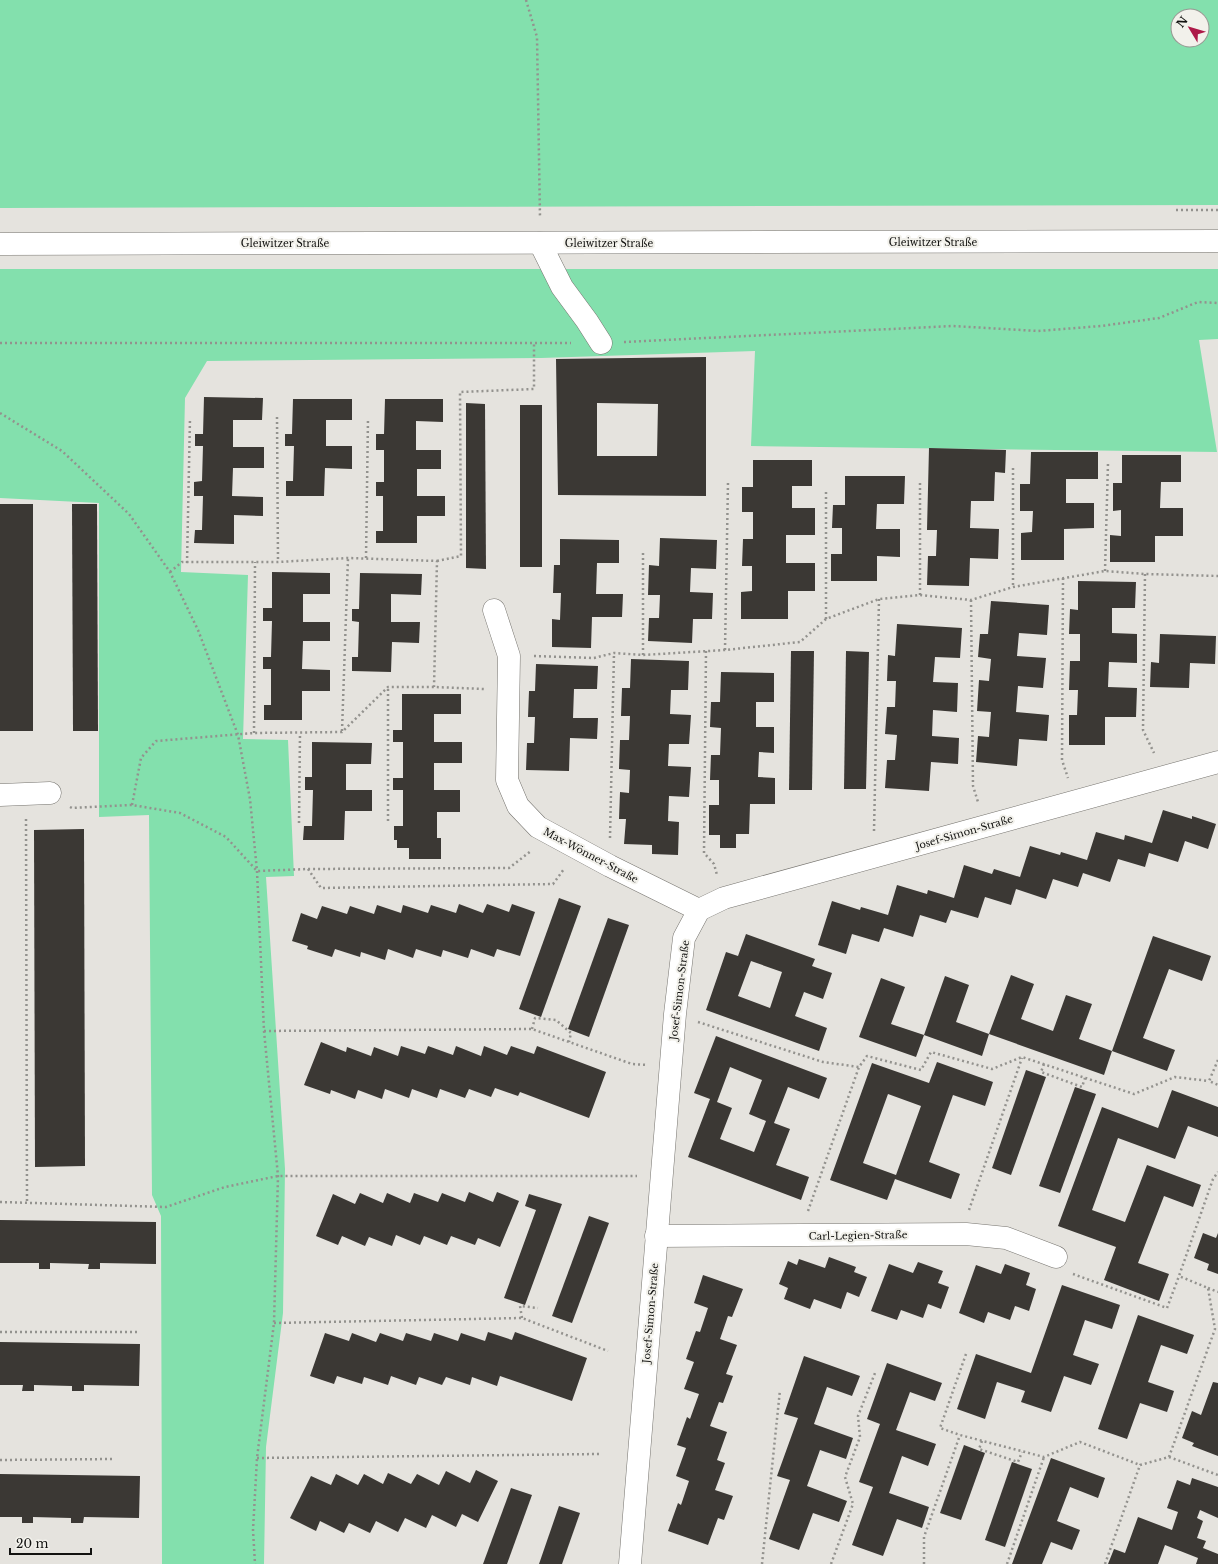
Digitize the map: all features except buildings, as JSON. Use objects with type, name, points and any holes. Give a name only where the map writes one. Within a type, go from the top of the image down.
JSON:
[{"type":"street","name":"Gleiwitzer Straße","points":[[0,244],[1218,241]]},
{"type":"street","points":[[540,243],[562,286],[601,343]]},
{"type":"street","name":"Max-Wönner-Straße","points":[[494,610],[509,656],[507,780],[518,806],[538,827],[610,866],[699,910]]},
{"type":"street","name":"Josef-Simon-Straße","points":[[630,1564],[675,1014],[684,938],[699,910],[724,898],[874,858],[986,825],[1218,762]]},
{"type":"street","points":[[0,795],[50,793]]},
{"type":"street","name":"Carl-Legien-Straße","points":[[656,1236],[966,1234],[1006,1238],[1056,1257]]},
{"type":"path","points":[[526,0],[536,37],[540,243]]},
{"type":"path","points":[[1176,210],[1218,210]]},
{"type":"path","points":[[170,572],[182,562],[278,562],[348,558],[438,561],[461,556],[460,392],[534,389],[534,343]]},
{"type":"path","points":[[0,413],[62,451],[129,514],[170,572],[198,630],[238,735],[250,799],[257,871],[264,1031],[278,1176],[274,1323],[257,1458],[253,1530],[255,1564]]},
{"type":"path","points":[[277,417],[278,562]]},
{"type":"path","points":[[187,563],[190,418]]},
{"type":"path","points":[[366,558],[368,418]]},
{"type":"path","points":[[1105,571],[1108,463]]},
{"type":"path","points":[[1013,468],[1013,587]]},
{"type":"path","points":[[725,650],[728,482]]},
{"type":"path","points":[[920,483],[920,595]]},
{"type":"path","points":[[826,489],[826,618]]},
{"type":"path","points":[[643,655],[644,551]]},
{"type":"path","points":[[342,732],[348,558]]},
{"type":"path","points":[[434,687],[438,561]]},
{"type":"path","points":[[254,733],[255,562]]},
{"type":"path","points":[[509,656],[594,658],[614,653],[643,655],[725,650],[800,642],[826,618],[879,599],[920,595],[971,600],[1013,587],[1105,571],[1145,574],[1218,576]]},
{"type":"path","points":[[1145,574],[1143,730],[1165,776]]},
{"type":"path","points":[[1062,578],[1062,760],[1077,801]]},
{"type":"path","points":[[874,858],[879,599]]},
{"type":"path","points":[[971,600],[972,786],[986,825]]},
{"type":"path","points":[[706,651],[704,853],[714,864],[724,898]]},
{"type":"path","points":[[610,866],[614,653]]},
{"type":"path","points":[[388,687],[388,821]]},
{"type":"path","points":[[132,805],[142,758],[156,741],[254,733],[342,732],[388,687],[509,690]]},
{"type":"path","points":[[299,823],[300,733]]},
{"type":"path","points":[[50,793],[72,808],[132,805],[180,813],[226,837],[257,871],[308,869],[509,868],[553,835]]},
{"type":"path","points":[[26,795],[28,1202]]},
{"type":"path","points":[[308,869],[321,888],[553,884],[578,849]]},
{"type":"path","points":[[675,1014],[823,1062],[859,1067]]},
{"type":"path","points":[[532,1029],[536,1018],[556,1020],[571,1033],[569,1042]]},
{"type":"path","points":[[264,1031],[532,1029],[632,1064],[671,1066]]},
{"type":"path","points":[[800,1236],[859,1067],[867,1056],[921,1070],[932,1052],[992,1069],[1022,1057],[1134,1094],[1175,1077],[1209,1081],[1218,1085]]},
{"type":"path","points":[[966,1234],[968,1212],[1022,1057]]},
{"type":"path","points":[[1209,1081],[1218,1060]]},
{"type":"path","points":[[1044,1064],[1041,1072],[1082,1088],[1085,1078]]},
{"type":"path","points":[[1056,1257],[1070,1273],[1167,1308],[1213,1179],[1218,1172]]},
{"type":"path","points":[[0,1202],[166,1207],[225,1187],[278,1176],[662,1176]]},
{"type":"path","points":[[1179,1276],[1218,1292]]},
{"type":"path","points":[[1169,1458],[1215,1329],[1208,1288]]},
{"type":"path","points":[[522,1318],[520,1306],[538,1308]]},
{"type":"path","points":[[274,1323],[522,1318],[608,1351]]},
{"type":"path","points":[[0,1332],[140,1332]]},
{"type":"path","points":[[966,1354],[940,1428],[960,1435],[1044,1457],[1080,1442],[1140,1465],[1169,1458],[1218,1475]]},
{"type":"path","points":[[831,1564],[852,1504],[845,1477],[860,1437],[858,1416],[875,1373]]},
{"type":"path","points":[[762,1564],[780,1390]]},
{"type":"path","points":[[924,1564],[924,1537],[960,1435]]},
{"type":"path","points":[[982,1441],[979,1449],[1018,1462],[1022,1451]]},
{"type":"path","points":[[257,1458],[599,1454]]},
{"type":"path","points":[[1007,1564],[1044,1457]]},
{"type":"path","points":[[0,1460],[113,1460]]},
{"type":"path","points":[[1105,1564],[1140,1465]]},
{"type":"green space","points":[[0,0],[1218,0],[1218,205],[0,208]]},
{"type":"green space","points":[[0,269],[1218,269],[1218,339],[1199,340],[1217,452],[751,446],[755,351],[541,358],[207,361],[185,398],[181,572],[248,575],[243,739],[288,740],[294,876],[266,877],[285,1169],[283,1313],[266,1447],[264,1564],[162,1564],[161,1216],[152,1195],[149,815],[99,817],[99,503],[0,498]]}]
